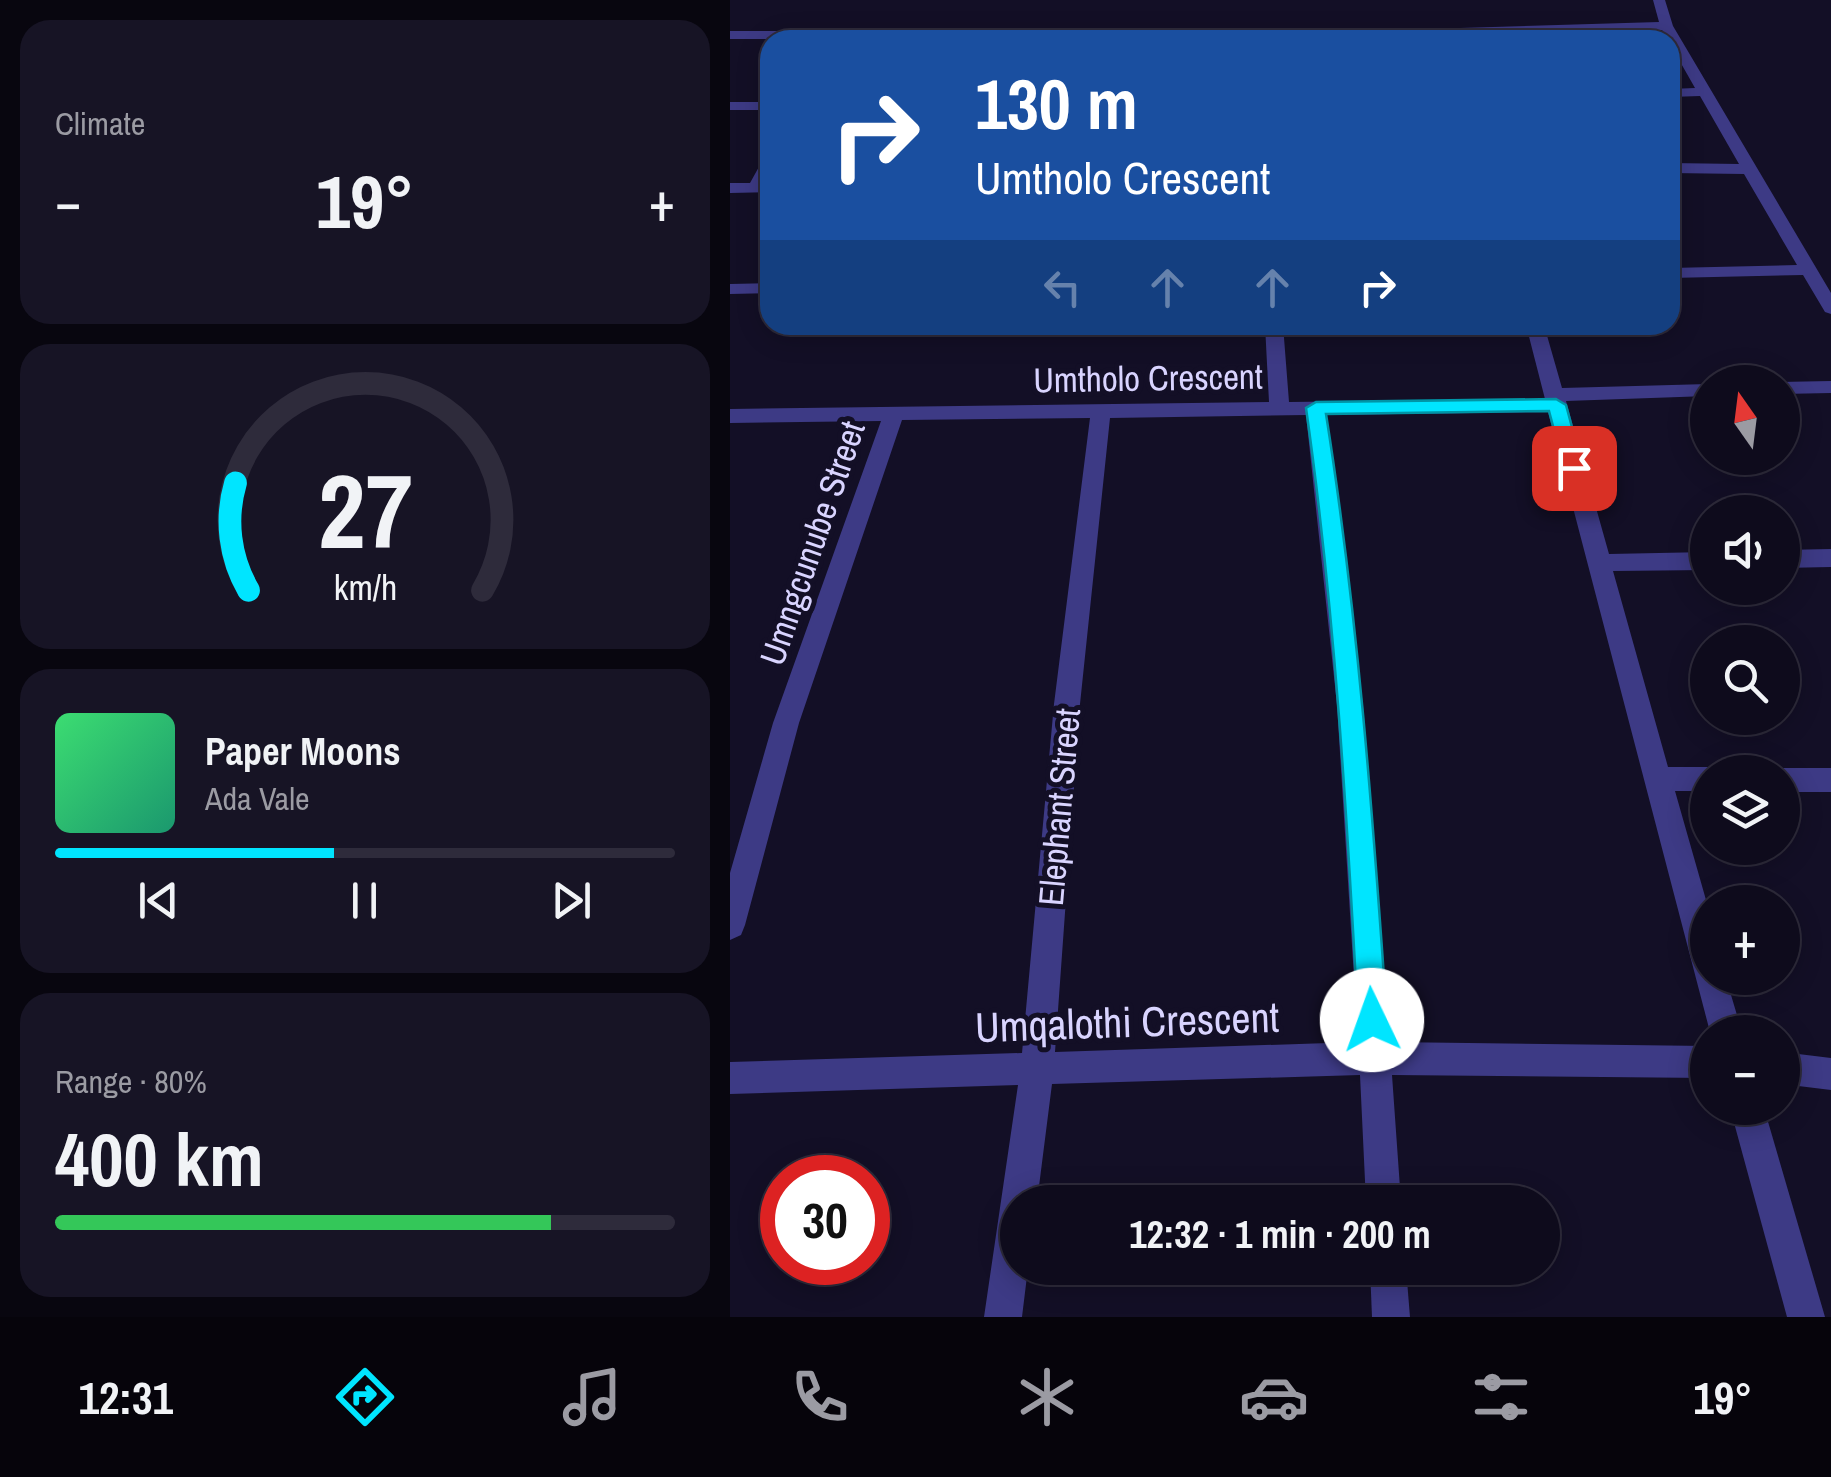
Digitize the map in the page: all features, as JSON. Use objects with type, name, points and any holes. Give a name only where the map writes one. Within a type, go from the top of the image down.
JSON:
[{"type":"street","points":[[1659,0],[1668,30]]},
{"type":"street","points":[[1592,30],[1666,26]]},
{"type":"street","points":[[730,35],[760,36]]},
{"type":"street","points":[[1680,50],[1831,308]]},
{"type":"street","points":[[1680,93],[1705,92]]},
{"type":"street","points":[[730,106],[760,106]]},
{"type":"street","points":[[1680,168],[1750,170]]},
{"type":"street","points":[[730,188],[760,187]]},
{"type":"street","points":[[1680,273],[1809,270]]},
{"type":"street","points":[[730,308],[735,289],[760,288]]},
{"type":"street","points":[[1274,335],[1278,408]]},
{"type":"street","points":[[1538,335],[1690,897]]},
{"type":"street","points":[[1800,388],[1831,387]]},
{"type":"street","name":"Umtholo Crescent","points":[[730,416],[1316,408],[1690,391]]},
{"type":"street","points":[[1316,408],[1338,559],[1354,718],[1383,1185]]},
{"type":"street","name":"Elephant Street","points":[[1021,1185],[1037,1070],[1067,704],[1101,411]]},
{"type":"street","name":"Umngcunube Street","points":[[730,925],[786,723],[894,414]]},
{"type":"street","points":[[1800,559],[1831,558]]},
{"type":"street","points":[[1600,563],[1690,561]]},
{"type":"street","points":[[1658,779],[1690,779]]},
{"type":"street","points":[[1800,780],[1831,780]]},
{"type":"street","name":"Umqalothi Crescent","points":[[730,1078],[1374,1058],[1690,1062]]},
{"type":"street","points":[[1800,1070],[1831,1074]]},
{"type":"street","points":[[1751,1125],[1806,1317]]},
{"type":"street","points":[[1003,1317],[1008,1285]]},
{"type":"street","points":[[1389,1285],[1392,1317]]},
{"type":"route","points":[[1372,1020],[1354,718],[1338,559],[1316,408],[1556,405],[1574,468]]}]
